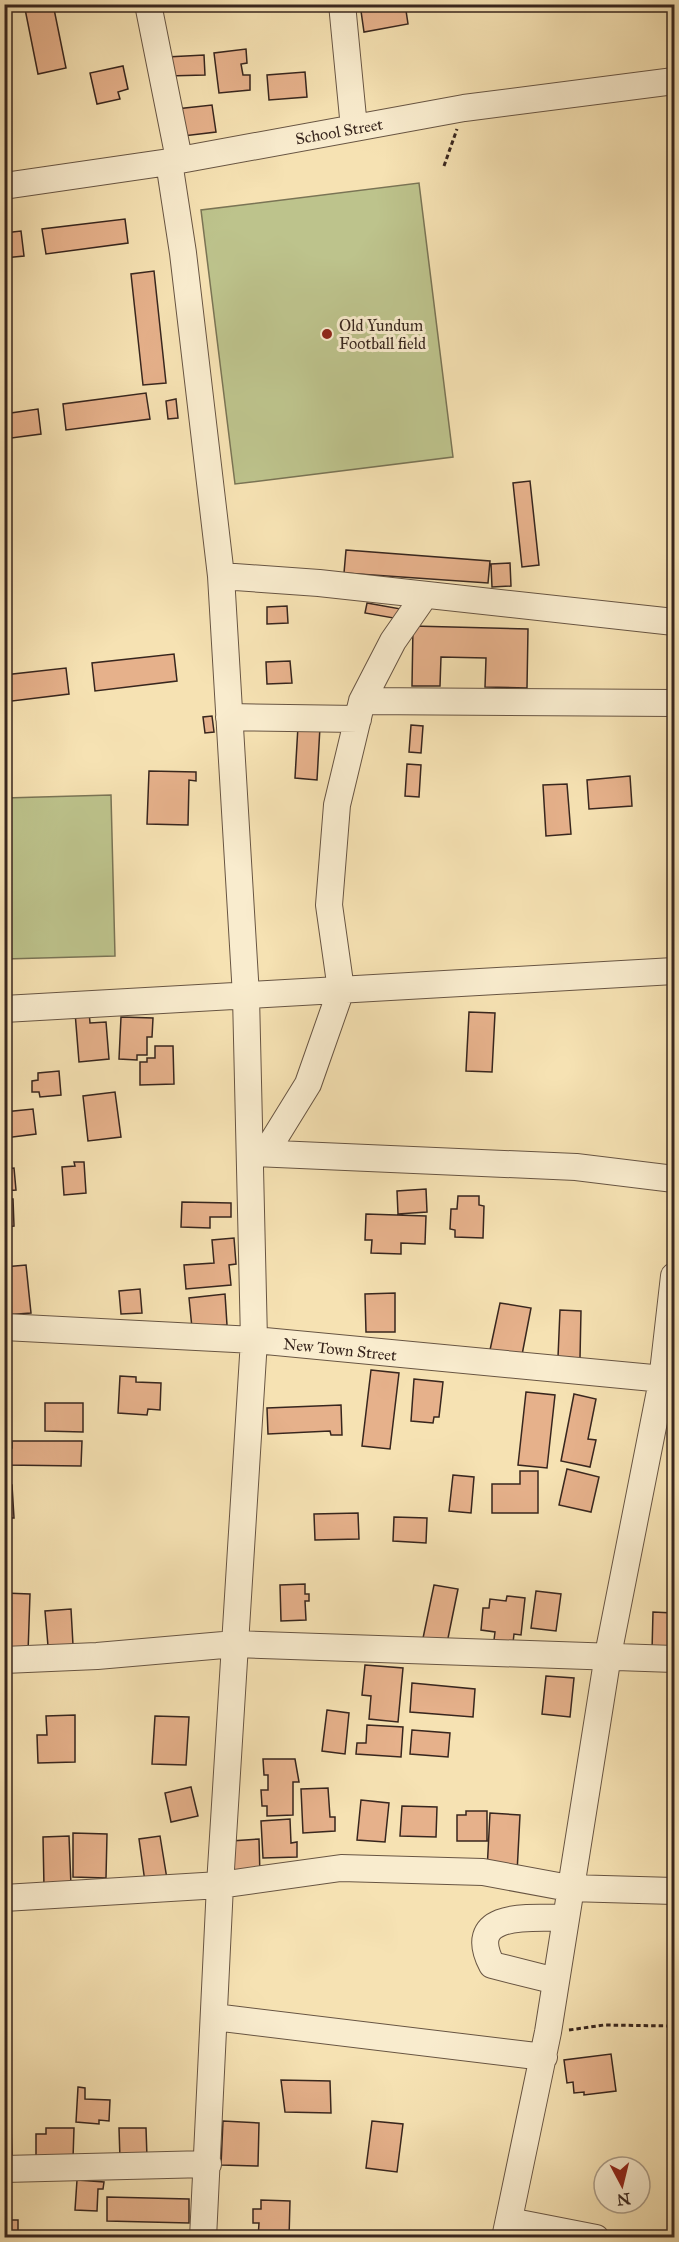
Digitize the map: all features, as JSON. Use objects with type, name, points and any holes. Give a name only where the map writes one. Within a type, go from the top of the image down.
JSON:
[{"type":"street","points":[[148,4],[174,160],[221,576],[257,1152],[254,1340],[220,1885],[203,2238]]},
{"type":"street","points":[[342,4],[354,128]]},
{"type":"street","name":"School Street","points":[[4,186],[174,160],[464,108],[675,81]]},
{"type":"street","points":[[221,576],[675,622]]},
{"type":"street","points":[[257,1152],[308,1084],[341,990],[329,905],[337,806],[360,710],[393,641],[425,595]]},
{"type":"street","points":[[230,717],[360,710],[675,703]]},
{"type":"street","points":[[4,1009],[675,971]]},
{"type":"street","points":[[257,1152],[576,1167],[675,1179]]},
{"type":"street","points":[[596,2238],[507,2229],[546,2045],[569,1888],[608,1655],[668,1381],[675,1276]]},
{"type":"street","name":"New Town Street","points":[[4,1327],[254,1340],[668,1381]]},
{"type":"street","points":[[4,1659],[97,1656],[235,1644],[675,1659]]},
{"type":"street","points":[[4,1898],[220,1885],[341,1868],[483,1872],[569,1888],[675,1891]]},
{"type":"street","points":[[556,1982],[508,1972],[492,1965],[487,1956],[485,1941],[489,1930],[500,1922],[515,1918],[566,1918]]},
{"type":"street","points":[[214,2017],[546,2045]]},
{"type":"street","points":[[4,2169],[208,2163]]},
{"type":"path","points":[[444,166],[464,108]]},
{"type":"path","points":[[546,2045],[604,2025],[675,2026]]},
{"type":"green space","name":"Old Yundum Football field","points":[[419,183],[453,457],[235,484],[201,210]]},
{"type":"green space","points":[[111,795],[115,956],[5,959],[5,798]]},
{"type":"building","points":[[24,4],[53,4],[66,68],[38,74]]},
{"type":"building","points":[[360,4],[405,4],[408,24],[364,32]]},
{"type":"building","points":[[246,49],[247,63],[241,64],[243,75],[250,75],[250,90],[219,93],[214,53]]},
{"type":"building","points":[[204,55],[205,75],[167,76],[167,57]]},
{"type":"building","points":[[123,66],[128,89],[118,92],[120,99],[97,104],[90,73]]},
{"type":"building","points":[[305,72],[307,97],[269,100],[267,75]]},
{"type":"building","points":[[212,105],[216,132],[175,137],[176,109]]},
{"type":"building","points":[[125,219],[128,243],[46,254],[42,229]]},
{"type":"building","points":[[21,231],[24,256],[4,258],[4,233]]},
{"type":"building","points":[[154,271],[166,383],[143,385],[131,274]]},
{"type":"building","points":[[146,393],[150,419],[66,430],[63,404]]},
{"type":"building","points":[[176,399],[178,418],[168,419],[166,401]]},
{"type":"building","points":[[38,409],[41,434],[4,439],[4,414]]},
{"type":"building","points":[[530,481],[539,565],[522,567],[513,483]]},
{"type":"building","points":[[346,550],[490,561],[488,583],[344,573]]},
{"type":"building","points":[[510,563],[511,586],[492,587],[491,564]]},
{"type":"building","points":[[367,603],[401,609],[399,619],[365,613]]},
{"type":"building","points":[[287,606],[288,623],[267,624],[267,607]]},
{"type":"building","points":[[413,626],[528,629],[527,688],[485,687],[486,658],[441,657],[440,686],[412,686]]},
{"type":"building","points":[[174,654],[177,681],[95,691],[92,663]]},
{"type":"building","points":[[290,661],[292,683],[267,684],[266,662]]},
{"type":"building","points":[[66,668],[69,694],[4,702],[4,675]]},
{"type":"building","points":[[212,716],[214,732],[205,733],[203,717]]},
{"type":"building","points":[[411,725],[423,726],[421,753],[409,752]]},
{"type":"building","points":[[298,726],[320,727],[317,780],[295,778]]},
{"type":"building","points":[[407,764],[421,765],[419,797],[405,796]]},
{"type":"building","points":[[149,771],[196,772],[196,781],[189,780],[188,825],[147,824]]},
{"type":"building","points":[[630,776],[632,806],[589,809],[587,780]]},
{"type":"building","points":[[567,784],[571,834],[546,836],[543,785]]},
{"type":"building","points":[[89,1011],[90,1023],[106,1022],[109,1059],[79,1062],[75,1012]]},
{"type":"building","points":[[469,1012],[495,1013],[492,1072],[466,1071]]},
{"type":"building","points":[[121,1017],[153,1018],[152,1037],[147,1037],[147,1055],[137,1055],[137,1060],[119,1059]]},
{"type":"building","points":[[155,1046],[173,1046],[174,1084],[140,1085],[140,1062],[147,1062],[147,1058],[155,1058]]},
{"type":"building","points":[[59,1071],[61,1095],[40,1097],[39,1092],[32,1092],[32,1081],[38,1080],[38,1073]]},
{"type":"building","points":[[115,1092],[121,1137],[88,1141],[83,1096]]},
{"type":"building","points":[[33,1109],[36,1134],[5,1138],[4,1112]]},
{"type":"building","points":[[74,1162],[84,1162],[86,1193],[64,1195],[62,1167],[75,1166]]},
{"type":"building","points":[[14,1168],[16,1190],[4,1191],[4,1169]]},
{"type":"building","points":[[426,1189],[427,1212],[398,1214],[397,1191]]},
{"type":"building","points":[[458,1196],[479,1196],[479,1205],[484,1206],[483,1238],[455,1237],[455,1230],[450,1229],[451,1209],[457,1209]]},
{"type":"building","points":[[4,1199],[13,1199],[14,1226],[4,1227]]},
{"type":"building","points":[[182,1202],[231,1203],[231,1217],[210,1217],[210,1228],[181,1227]]},
{"type":"building","points":[[366,1214],[426,1216],[425,1244],[401,1243],[401,1254],[371,1253],[372,1240],[365,1240]]},
{"type":"building","points":[[234,1238],[236,1264],[229,1265],[231,1285],[186,1289],[184,1265],[214,1263],[212,1240]]},
{"type":"building","points":[[26,1265],[31,1313],[4,1315],[4,1267]]},
{"type":"building","points":[[140,1289],[142,1313],[121,1314],[119,1291]]},
{"type":"building","points":[[395,1293],[395,1332],[366,1332],[365,1294]]},
{"type":"building","points":[[225,1294],[227,1325],[192,1328],[189,1298]]},
{"type":"building","points":[[500,1303],[531,1308],[522,1355],[490,1350]]},
{"type":"building","points":[[560,1310],[581,1311],[580,1358],[558,1357]]},
{"type":"building","points":[[371,1370],[399,1373],[390,1449],[362,1446]]},
{"type":"building","points":[[120,1376],[136,1377],[136,1382],[161,1383],[160,1410],[148,1409],[147,1415],[118,1413]]},
{"type":"building","points":[[414,1379],[443,1382],[439,1417],[434,1417],[433,1423],[411,1421]]},
{"type":"building","points":[[526,1392],[555,1395],[547,1468],[518,1465]]},
{"type":"building","points":[[574,1394],[596,1399],[588,1439],[596,1440],[590,1467],[561,1461]]},
{"type":"building","points":[[45,1403],[83,1403],[83,1432],[45,1431]]},
{"type":"building","points":[[341,1405],[342,1435],[331,1435],[330,1431],[268,1434],[267,1408]]},
{"type":"building","points":[[12,1441],[82,1441],[81,1466],[4,1465],[4,1448],[12,1448]]},
{"type":"building","points":[[567,1469],[599,1477],[591,1512],[559,1505]]},
{"type":"building","points":[[520,1471],[538,1471],[538,1513],[492,1513],[492,1484],[520,1484]]},
{"type":"building","points":[[453,1475],[474,1477],[471,1513],[449,1511]]},
{"type":"building","points":[[12,1485],[14,1518],[4,1518],[4,1486]]},
{"type":"building","points":[[358,1513],[359,1539],[315,1540],[314,1514]]},
{"type":"building","points":[[394,1517],[427,1518],[426,1543],[393,1541]]},
{"type":"building","points":[[305,1584],[305,1594],[309,1594],[309,1601],[305,1601],[306,1620],[281,1621],[280,1585]]},
{"type":"building","points":[[434,1585],[458,1589],[446,1648],[422,1643]]},
{"type":"building","points":[[536,1591],[561,1594],[556,1631],[531,1628]]},
{"type":"building","points":[[4,1593],[30,1594],[28,1653],[4,1652]]},
{"type":"building","points":[[507,1596],[525,1598],[521,1635],[514,1634],[513,1643],[494,1640],[495,1632],[481,1630],[483,1608],[489,1608],[490,1599],[506,1601]]},
{"type":"building","points":[[71,1609],[73,1645],[48,1646],[45,1611]]},
{"type":"building","points":[[653,1612],[673,1613],[672,1651],[652,1651]]},
{"type":"building","points":[[365,1665],[403,1668],[398,1722],[369,1719],[371,1696],[362,1695]]},
{"type":"building","points":[[546,1676],[574,1678],[570,1717],[542,1714]]},
{"type":"building","points":[[412,1683],[475,1689],[473,1717],[410,1712]]},
{"type":"building","points":[[327,1710],[349,1713],[345,1754],[322,1751]]},
{"type":"building","points":[[75,1715],[75,1762],[38,1763],[37,1735],[47,1735],[46,1716]]},
{"type":"building","points":[[155,1716],[189,1717],[186,1765],[152,1764]]},
{"type":"building","points":[[367,1725],[403,1727],[401,1757],[356,1754],[357,1743],[366,1743]]},
{"type":"building","points":[[412,1730],[450,1733],[448,1757],[410,1754]]},
{"type":"building","points":[[263,1759],[295,1759],[299,1782],[293,1782],[293,1815],[267,1816],[267,1806],[262,1806],[261,1790],[268,1790],[268,1775],[264,1775]]},
{"type":"building","points":[[191,1787],[198,1816],[171,1822],[165,1793]]},
{"type":"building","points":[[328,1788],[330,1817],[335,1817],[335,1831],[303,1833],[301,1789]]},
{"type":"building","points":[[361,1800],[389,1803],[385,1842],[357,1840]]},
{"type":"building","points":[[402,1806],[437,1807],[436,1837],[400,1836]]},
{"type":"building","points":[[466,1811],[487,1811],[487,1841],[457,1841],[457,1815],[466,1815]]},
{"type":"building","points":[[490,1813],[520,1815],[517,1873],[487,1871]]},
{"type":"building","points":[[290,1819],[291,1843],[297,1842],[297,1857],[263,1858],[261,1821]]},
{"type":"building","points":[[73,1833],[107,1834],[106,1878],[73,1877]]},
{"type":"building","points":[[69,1836],[71,1886],[44,1887],[43,1837]]},
{"type":"building","points":[[160,1836],[167,1879],[145,1882],[139,1839]]},
{"type":"building","points":[[259,1839],[260,1876],[232,1877],[231,1841]]},
{"type":"building","points":[[611,2054],[616,2091],[584,2095],[584,2092],[574,2093],[573,2082],[567,2083],[564,2060]]},
{"type":"building","points":[[281,2080],[330,2081],[331,2113],[285,2112]]},
{"type":"building","points":[[78,2087],[85,2088],[85,2099],[110,2100],[109,2121],[99,2120],[99,2124],[76,2122]]},
{"type":"building","points":[[223,2121],[259,2123],[258,2166],[221,2165]]},
{"type":"building","points":[[372,2121],[403,2124],[397,2172],[366,2168]]},
{"type":"building","points":[[4,2125],[11,2125],[12,2157],[4,2157]]},
{"type":"building","points":[[46,2128],[74,2128],[73,2159],[36,2159],[36,2134],[46,2134]]},
{"type":"building","points":[[119,2128],[146,2128],[147,2158],[120,2159]]},
{"type":"building","points":[[77,2180],[104,2182],[103,2189],[98,2189],[97,2211],[75,2210]]},
{"type":"building","points":[[107,2197],[189,2199],[189,2223],[107,2221]]},
{"type":"building","points":[[261,2200],[290,2201],[289,2238],[258,2238],[259,2223],[253,2223],[253,2209],[261,2209]]},
{"type":"building","points":[[4,2220],[18,2220],[18,2238],[4,2238]]},
{"type":"building","points":[[134,2232],[187,2232],[187,2238],[134,2238]]},
{"type":"place","name":"Old Yundum Football field","points":[[327,334]]}]
